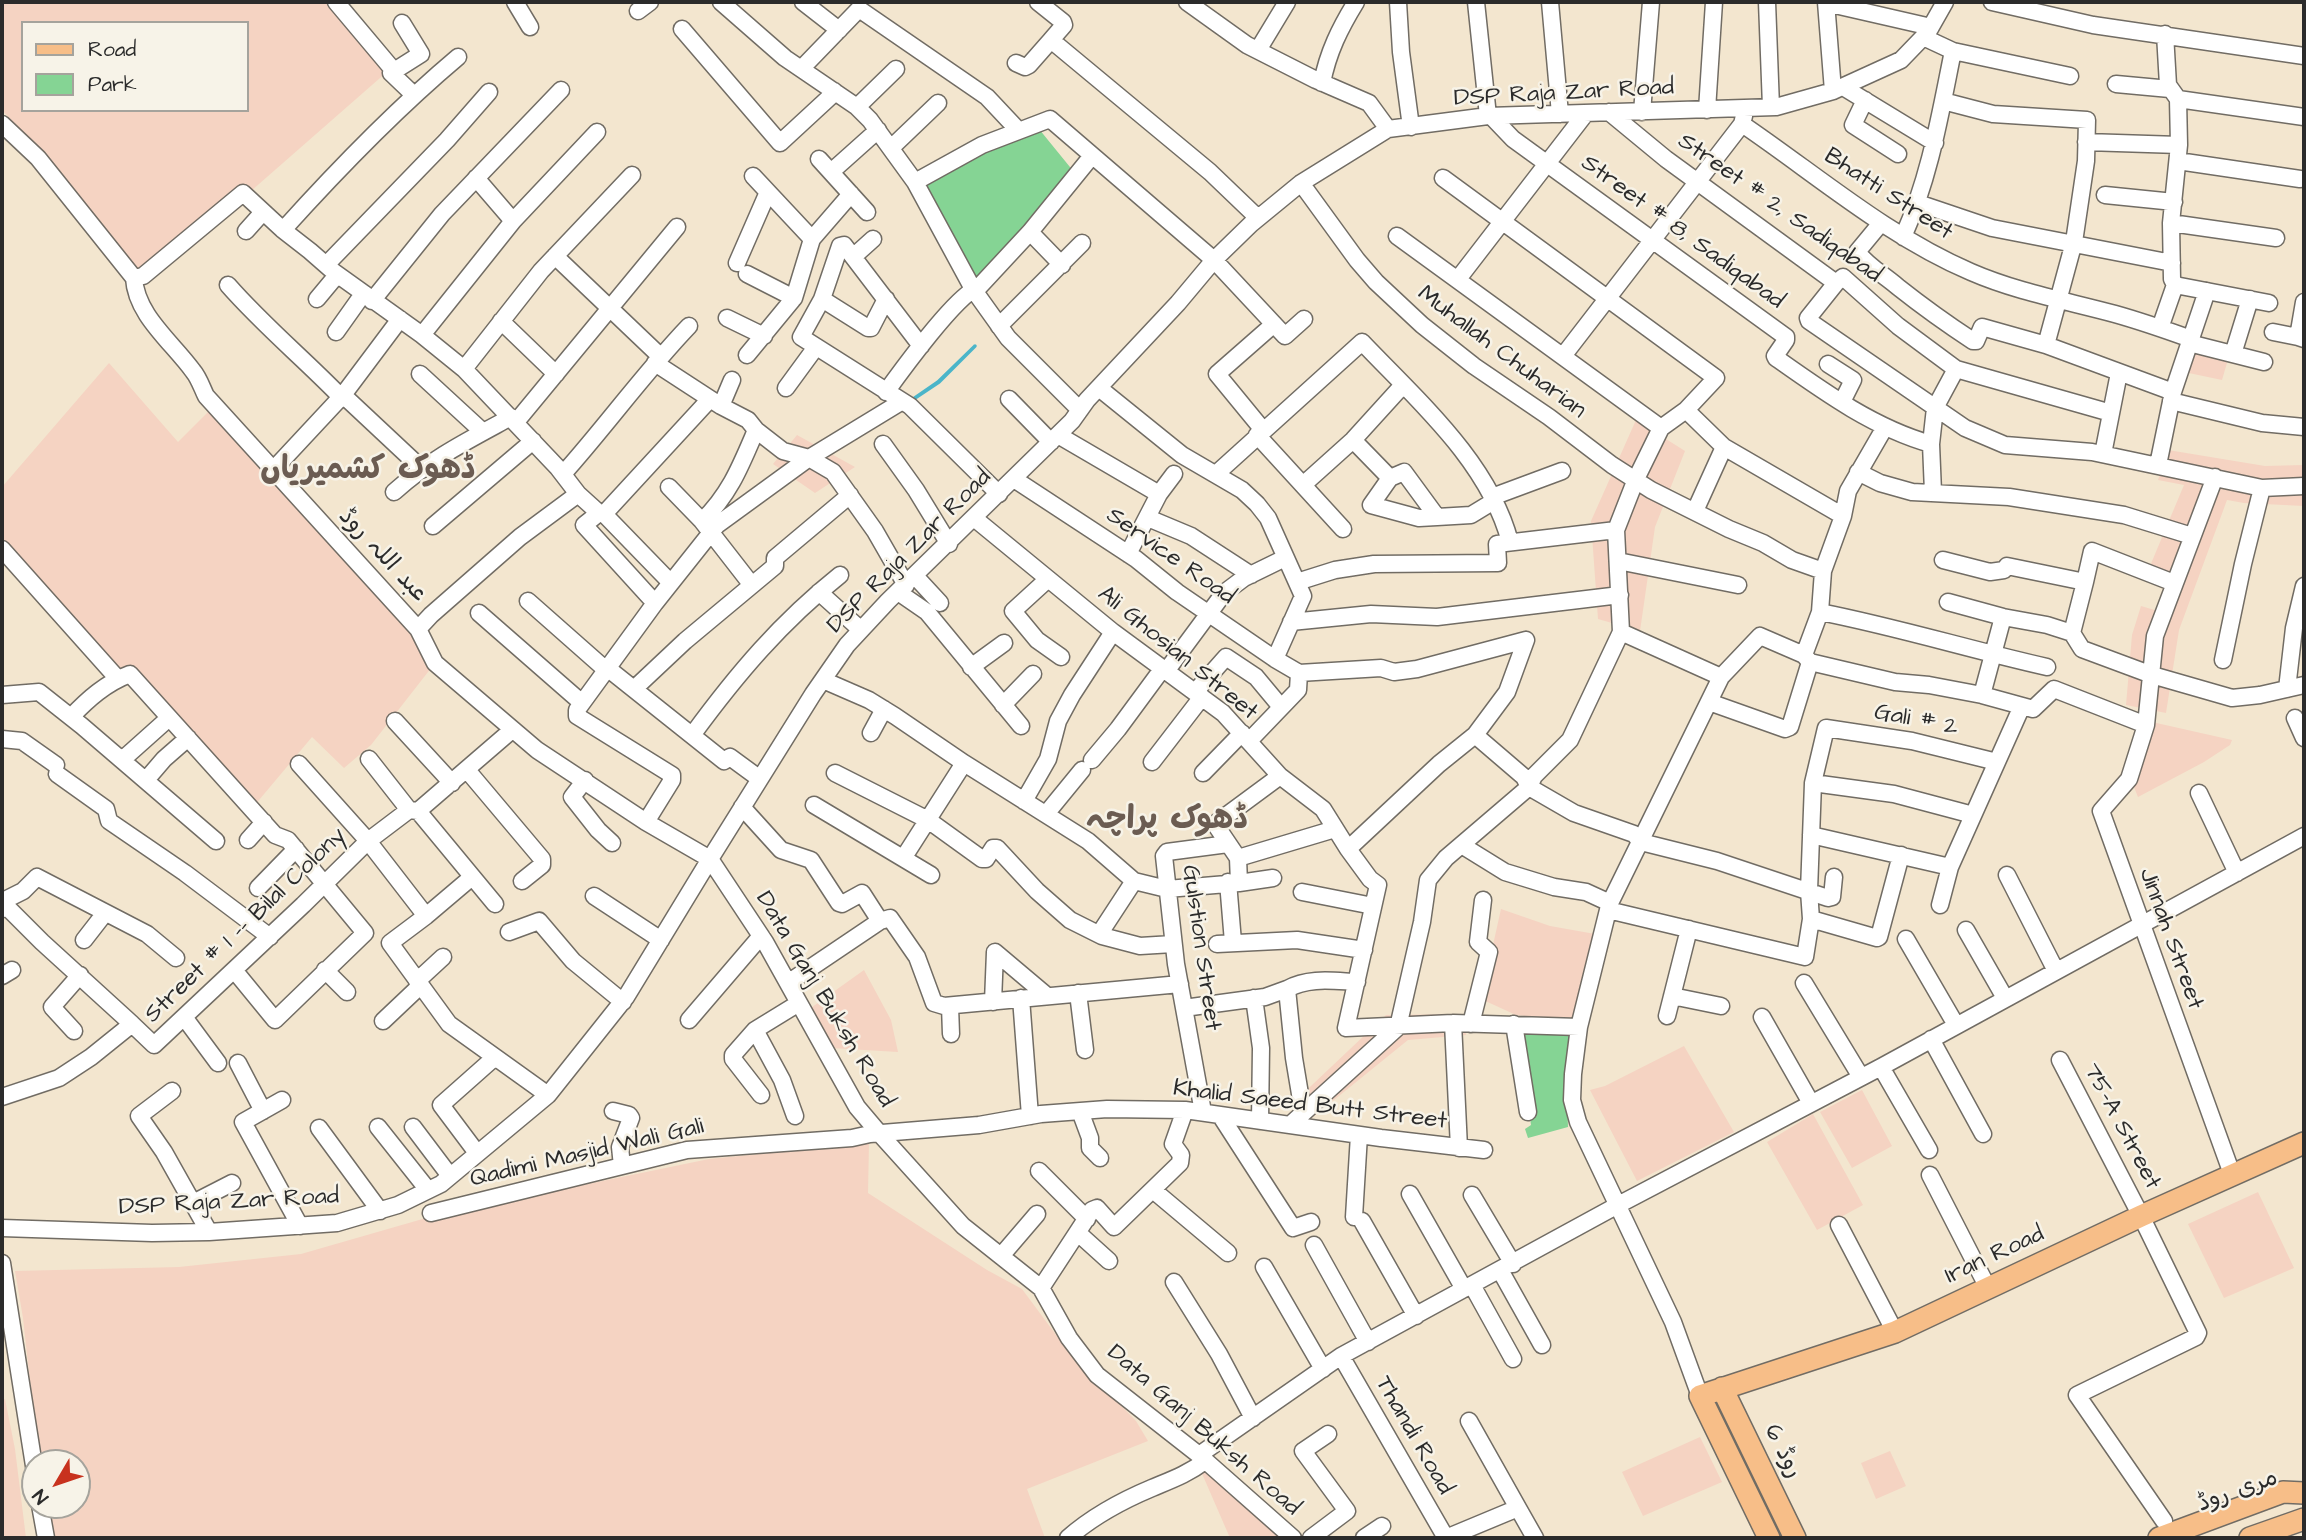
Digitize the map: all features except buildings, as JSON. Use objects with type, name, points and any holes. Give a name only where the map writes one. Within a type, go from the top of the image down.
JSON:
[{"type":"main road","name":"Iran Road","points":[[1700,1396],[1895,1332],[2141,1216],[2304,1143]]},
{"type":"main road","name":"روڈ 6","points":[[1722,1388],[1795,1538]]},
{"type":"main road","name":"روڈ 6","points":[[1700,1396],[1769,1538]]},
{"type":"main road","points":[[2161,1529],[2283,1492],[2304,1494]]},
{"type":"main road","name":"مری روڈ","points":[[2190,1538],[2304,1494]]},
{"type":"main road","points":[[2283,1538],[2304,1522]]},
{"type":"main road","name":"مری روڈ","points":[[2250,1538],[2304,1522]]},
{"type":"street","points":[[515,2],[530,27]]},
{"type":"street","points":[[721,2],[766,43],[857,107],[878,130],[915,182],[973,289],[999,326],[1022,354],[1055,382],[1080,410]]},
{"type":"street","points":[[803,2],[839,30]]},
{"type":"street","points":[[1016,63],[1025,67],[1029,65],[1064,25],[1038,2]]},
{"type":"street","points":[[1187,2],[1258,50],[1322,83],[1369,103],[1388,130]]},
{"type":"street","points":[[1258,50],[1287,2]]},
{"type":"street","points":[[1322,83],[1327,57],[1356,2]]},
{"type":"street","points":[[1398,2],[1410,127]]},
{"type":"street","points":[[1476,2],[1490,116]]},
{"type":"street","points":[[1549,2],[1560,114]]},
{"type":"street","points":[[1642,112],[1651,2]]},
{"type":"street","points":[[1707,110],[1714,2]]},
{"type":"street","points":[[1766,2],[1771,107]]},
{"type":"street","points":[[1936,143],[1865,100],[1838,89],[1826,2],[1927,32],[1952,51],[2070,76]]},
{"type":"street","name":"DSP Raja Zar Road","points":[[2,1228],[67,1232],[209,1232],[337,1223],[398,1205],[428,1190],[450,1176],[548,1096],[623,1002],[709,859],[826,682],[847,645],[1055,438],[1214,260],[1258,218],[1301,183],[1388,130],[1490,116],[1707,110],[1744,116],[1838,89],[1901,60],[1927,32],[1945,2]]},
{"type":"street","points":[[1992,2],[2093,25],[2304,56]]},
{"type":"street","points":[[340,4],[394,71]]},
{"type":"street","points":[[802,68],[859,9],[987,97],[1018,130]]},
{"type":"street","points":[[402,23],[421,54],[391,73],[414,94]]},
{"type":"street","points":[[682,29],[780,144],[832,96],[834,91]]},
{"type":"street","points":[[2160,328],[2175,285],[2172,279],[2171,223],[2178,153],[2174,94],[2168,85],[2165,34]]},
{"type":"street","points":[[1051,40],[1210,172],[1258,218]]},
{"type":"street","points":[[1903,237],[1918,203],[1936,143],[1952,51]]},
{"type":"street","points":[[282,230],[357,150],[414,94],[458,57]]},
{"type":"street","points":[[857,107],[896,69]]},
{"type":"street","points":[[2116,84],[2304,117]]},
{"type":"street","points":[[336,332],[442,214],[561,90]]},
{"type":"street","points":[[317,299],[332,270],[489,92]]},
{"type":"street","points":[[1865,100],[1853,125],[1898,154]]},
{"type":"street","points":[[1943,101],[1993,114],[2087,120],[2087,142],[2074,242],[2046,345]]},
{"type":"street","points":[[891,148],[938,103]]},
{"type":"street","name":"Street # 2, Sadiqabad","points":[[1609,112],[1698,183],[1836,283],[1843,277],[1898,326],[1956,369]]},
{"type":"street","points":[[1458,279],[1586,113]]},
{"type":"street","name":"Street # 8, Sadiqabad","points":[[1490,116],[1513,139],[1786,337],[1775,357],[1885,427],[1931,444]]},
{"type":"street","points":[[1563,356],[1698,183],[1744,116]]},
{"type":"street","name":"Bhatti Street","points":[[1744,116],[1881,223],[1973,273],[2264,362]]},
{"type":"street","points":[[915,182],[982,145],[1050,119],[1214,260],[1285,336],[1304,319]]},
{"type":"street","name":"عبد اللہ روڈ","points":[[2,124],[38,158],[134,278],[135,293],[140,302],[195,373],[206,396],[418,629],[435,663],[537,750],[646,822],[709,859]]},
{"type":"street","points":[[831,172],[878,130]]},
{"type":"street","points":[[422,335],[513,221],[597,132]]},
{"type":"street","points":[[2087,142],[2178,153],[2300,179]]},
{"type":"street","points":[[886,392],[922,346],[973,289],[978,288],[1030,232],[1091,157]]},
{"type":"street","points":[[819,159],[867,212]]},
{"type":"street","points":[[464,369],[555,256],[632,175]]},
{"type":"street","points":[[754,176],[812,239]]},
{"type":"street","points":[[476,178],[513,221]]},
{"type":"street","points":[[1290,1125],[1398,1027],[1429,880],[1446,859],[1529,787],[1534,776],[1570,740],[1620,632],[1616,530],[1636,478],[1661,428],[1686,410],[1716,377],[1443,178]]},
{"type":"street","name":"Muhallah Chuharian","points":[[1301,183],[1376,282],[1422,325],[1474,366],[1651,490],[1763,543],[1792,560],[1823,571]]},
{"type":"street","points":[[768,192],[742,268],[794,298]]},
{"type":"street","points":[[134,278],[144,276],[243,193],[282,230],[332,270],[464,369],[514,419],[578,494],[602,514],[671,583]]},
{"type":"street","points":[[747,355],[794,298],[812,239],[851,194]]},
{"type":"street","points":[[2105,195],[2174,202]]},
{"type":"street","points":[[1918,203],[1992,228],[2172,263]]},
{"type":"street","points":[[246,231],[263,212]]},
{"type":"street","points":[[1881,223],[1857,252],[1869,267],[1975,342],[1982,327],[2046,345],[2172,397],[2262,423],[2304,427]]},
{"type":"street","points":[[2171,223],[2276,238]]},
{"type":"street","points":[[394,492],[421,468],[450,449],[514,419],[556,374],[677,227]]},
{"type":"street","points":[[1030,232],[1062,265]]},
{"type":"street","points":[[1398,236],[1661,428]]},
{"type":"street","points":[[853,257],[873,239]]},
{"type":"street","points":[[999,326],[1082,243]]},
{"type":"street","points":[[922,346],[844,245],[840,246],[822,299],[801,337],[910,407],[999,494]]},
{"type":"street","points":[[555,256],[611,308],[657,359],[715,402],[748,420],[756,430],[783,451],[810,458],[833,472],[875,531],[906,584],[1021,726]]},
{"type":"street","points":[[1836,283],[1808,320],[1965,428],[2006,445],[2103,454],[2262,488],[2304,486]]},
{"type":"street","points":[[228,285],[257,318],[421,468]]},
{"type":"street","points":[[2175,285],[2269,303]]},
{"type":"street","points":[[2158,465],[2172,397],[2207,291]]},
{"type":"street","points":[[822,299],[868,328],[871,328],[886,299]]},
{"type":"street","points":[[2233,354],[2250,299]]},
{"type":"street","points":[[2273,332],[2301,338],[2304,302]]},
{"type":"street","points":[[727,318],[764,335]]},
{"type":"street","points":[[274,469],[342,395],[400,319]]},
{"type":"street","points":[[501,320],[556,374]]},
{"type":"street","points":[[1274,324],[1217,374],[1260,433],[1343,529]]},
{"type":"street","points":[[563,474],[603,429],[657,359],[689,326]]},
{"type":"street","points":[[1216,474],[1362,342],[1442,424],[1504,518],[1510,542]]},
{"type":"street","points":[[786,388],[816,347]]},
{"type":"street","points":[[1828,364],[1853,380],[1842,402]]},
{"type":"street","points":[[1933,492],[1931,444],[1935,408],[1956,369],[2111,413]]},
{"type":"street","points":[[2103,454],[2119,373]]},
{"type":"street","points":[[420,374],[483,432]]},
{"type":"street","points":[[654,603],[583,525],[602,514],[715,402],[732,380]]},
{"type":"street","points":[[1304,484],[1353,440],[1403,385]]},
{"type":"street","points":[[1099,388],[1182,455],[1242,490],[1268,518],[1303,596],[1275,659]]},
{"type":"street","points":[[1009,399],[1055,438],[1159,494]]},
{"type":"street","points":[[707,527],[717,525],[810,458],[901,401]]},
{"type":"street","points":[[1686,410],[1724,447],[1843,516]]},
{"type":"street","points":[[1709,702],[1785,730],[1790,727],[1820,612],[1823,571],[1843,516],[1848,491],[1885,427]]},
{"type":"street","points":[[646,822],[672,780],[672,775],[575,713],[671,583],[707,527],[739,471],[756,430]]},
{"type":"street","points":[[1353,440],[1390,478]]},
{"type":"street","points":[[433,526],[533,441]]},
{"type":"street","points":[[883,444],[916,490],[949,544]]},
{"type":"street","points":[[1695,512],[1724,447]]},
{"type":"street","points":[[1437,517],[1404,472],[1390,478],[1371,505],[1419,518],[1471,516],[1493,499],[1562,471]]},
{"type":"street","points":[[1858,472],[1880,483],[1912,492],[2009,497],[2124,514],[2192,536]]},
{"type":"street","points":[[1128,554],[1159,494],[1174,474]]},
{"type":"street","points":[[1700,1396],[1673,1322],[1578,1122],[1572,1100],[1579,1027],[1609,906],[1721,677],[1760,636],[1807,659],[1895,682],[1929,685],[2035,708],[2054,689],[2146,725],[2155,636],[2215,477]]},
{"type":"street","name":"Service Road","points":[[1014,479],[1128,554],[1177,592],[1299,673]]},
{"type":"street","points":[[669,487],[707,527],[751,584]]},
{"type":"street","points":[[2223,660],[2262,488]]},
{"type":"street","points":[[418,629],[520,537],[578,494]]},
{"type":"street","points":[[635,688],[685,641],[775,566],[775,558],[850,495]]},
{"type":"street","name":"Ali Ghosian Street","points":[[974,518],[1113,632],[1223,713],[1280,776],[1322,809],[1370,879],[1378,885],[1346,1028],[1398,1027]]},
{"type":"street","points":[[1148,518],[1191,536],[1251,575]]},
{"type":"street","points":[[1297,582],[1335,570],[1374,564],[1498,563],[1497,544],[1616,530]]},
{"type":"street","points":[[2,549],[118,679]]},
{"type":"street","points":[[2072,634],[2092,551],[2175,583]]},
{"type":"street","points":[[1046,814],[1118,729],[1224,593],[1251,575],[1285,558]]},
{"type":"street","points":[[1943,560],[1990,572],[2004,570],[2007,566],[2085,582]]},
{"type":"street","points":[[1618,561],[1738,585]]},
{"type":"street","points":[[692,734],[779,628],[840,575]]},
{"type":"street","points":[[1048,579],[1013,611],[1037,640],[1062,657]]},
{"type":"street","points":[[906,584],[940,603]]},
{"type":"street","points":[[2287,689],[2294,628],[2304,586]]},
{"type":"street","points":[[819,592],[862,630]]},
{"type":"street","points":[[1291,622],[1371,614],[1437,617],[1620,595]]},
{"type":"street","points":[[528,601],[606,668],[635,688],[724,761],[730,757],[760,779]]},
{"type":"street","points":[[1948,602],[2003,617],[2047,625],[2072,634],[2082,649],[2152,675],[2232,698],[2304,685]]},
{"type":"street","points":[[1820,612],[1918,632],[2047,667]]},
{"type":"street","points":[[479,613],[582,703]]},
{"type":"street","points":[[1982,695],[2003,617]]},
{"type":"street","points":[[1024,801],[1048,759],[1058,721],[1113,632]]},
{"type":"street","points":[[1620,632],[1721,677]]},
{"type":"street","points":[[1203,773],[1298,690],[1299,673],[1381,668],[1394,672],[1417,669],[1526,640],[1507,692],[1475,735],[1439,764],[1348,849]]},
{"type":"street","points":[[971,667],[1004,643]]},
{"type":"street","points":[[1152,762],[1226,657],[1256,677],[1281,706]]},
{"type":"street","points":[[71,717],[88,699],[130,674],[275,835],[288,839],[365,933],[275,1020],[234,970]]},
{"type":"street","points":[[1003,705],[1033,674]]},
{"type":"street","points":[[826,682],[856,708]]},
{"type":"street","points":[[826,682],[884,709],[1088,841],[1134,881],[1167,889],[1273,878]]},
{"type":"street","points":[[2,695],[39,692],[216,841]]},
{"type":"street","points":[[1940,905],[1950,867],[2022,706]]},
{"type":"street","points":[[871,733],[884,709]]},
{"type":"street","points":[[122,760],[169,718]]},
{"type":"street","points":[[2295,718],[2304,738]]},
{"type":"street","points":[[396,721],[452,783]]},
{"type":"street","name":"Jinnah Street","points":[[2146,725],[2129,779],[2101,811],[2232,1174]]},
{"type":"street","name":"Gali # 2","points":[[1813,783],[1826,728],[1912,741],[1997,762]]},
{"type":"street","name":"Street # 1 -- Bilal Colony","points":[[2,1097],[59,1077],[92,1057],[132,1024],[154,1045],[368,841],[452,783],[512,730]]},
{"type":"street","points":[[1475,735],[1524,777],[1529,787],[1574,813],[1634,834],[1641,842],[1717,861],[1828,898],[1832,897],[1834,877]]},
{"type":"street","points":[[146,780],[188,738]]},
{"type":"street","points":[[2,739],[22,741],[106,809],[109,821],[185,873],[270,937]]},
{"type":"street","points":[[369,759],[495,905]]},
{"type":"street","points":[[904,858],[964,763]]},
{"type":"street","points":[[299,764],[368,841],[426,916]]},
{"type":"street","points":[[467,770],[542,859],[542,865],[522,881]]},
{"type":"street","points":[[835,773],[928,820],[982,859],[986,859],[993,848],[998,848],[1037,891],[1070,920],[1102,936],[1140,946],[1173,944]]},
{"type":"street","points":[[1280,776],[1216,822],[1233,851],[1233,882],[1225,943],[1297,940],[1364,950]]},
{"type":"street","points":[[585,780],[572,797],[612,843]]},
{"type":"street","points":[[1463,846],[1504,872],[1554,887],[1586,892],[1609,906],[1689,929],[1805,957],[1811,919],[1809,891],[1813,783],[1894,794],[1973,815]]},
{"type":"street","points":[[2199,793],[2237,873]]},
{"type":"street","points":[[814,805],[931,875]]},
{"type":"street","points":[[742,807],[781,850],[811,860],[839,903],[842,904],[862,893],[880,922]]},
{"type":"street","points":[[248,840],[264,822]]},
{"type":"street","points":[[1233,851],[1335,829]]},
{"type":"street","points":[[1811,835],[1950,867]]},
{"type":"street","points":[[1068,1538],[1112,1506],[1180,1478],[1253,1418],[1341,1356],[1618,1205],[1881,1067],[2304,836]]},
{"type":"street","points":[[258,888],[296,849]]},
{"type":"street","name":"Gulstion Street","points":[[1203,1112],[1173,944],[1164,854],[1233,851]]},
{"type":"street","points":[[1811,919],[1877,939],[1880,937],[1901,855]]},
{"type":"street","name":"Data Ganj Buksh Road","points":[[709,859],[761,936],[858,1107],[879,1133],[963,1226],[1041,1288],[1069,1338],[1097,1375],[1202,1458],[1293,1538]]},
{"type":"street","points":[[2007,875],[2056,971]]},
{"type":"street","points":[[132,1024],[5,908],[5,900],[23,891],[37,877],[147,934],[176,957]]},
{"type":"street","points":[[472,877],[390,943],[449,1024],[548,1096]]},
{"type":"street","points":[[1100,933],[1134,881]]},
{"type":"street","points":[[1302,892],[1373,906]]},
{"type":"street","points":[[594,896],[661,940]]},
{"type":"street","points":[[1471,1024],[1489,952],[1478,942],[1483,900]]},
{"type":"street","points":[[84,940],[105,913]]},
{"type":"street","points":[[788,983],[890,918],[917,957],[933,1003],[950,1006],[1180,984]]},
{"type":"street","points":[[509,932],[539,921],[573,961],[623,1002]]},
{"type":"street","points":[[1667,1016],[1689,929]]},
{"type":"street","points":[[1966,930],[2006,998]]},
{"type":"street","points":[[689,1020],[761,936]]},
{"type":"street","points":[[1906,939],[1956,1026]]},
{"type":"street","points":[[993,1002],[995,952],[1046,995]]},
{"type":"street","points":[[383,1021],[443,957]]},
{"type":"street","points":[[325,970],[347,992]]},
{"type":"street","points":[[74,1031],[52,1007],[80,975]]},
{"type":"street","points":[[1184,1007],[1254,998],[1311,980],[1357,982]]},
{"type":"street","points":[[1804,983],[1861,1077]]},
{"type":"street","points":[[1287,989],[1303,1112]]},
{"type":"street","points":[[1077,993],[1085,1051]]},
{"type":"street","points":[[1672,996],[1721,1006]]},
{"type":"street","points":[[1021,998],[1030,1116]]},
{"type":"street","points":[[1254,998],[1261,1048],[1260,1121]]},
{"type":"street","points":[[761,1096],[733,1059],[734,1052],[755,1030],[799,1003]]},
{"type":"street","points":[[950,1006],[951,1034]]},
{"type":"street","points":[[184,1017],[218,1063]]},
{"type":"street","points":[[1762,1017],[1811,1103]]},
{"type":"street","points":[[1398,1027],[1453,1023],[1579,1027]]},
{"type":"street","points":[[1453,1023],[1459,1148]]},
{"type":"street","points":[[1514,1024],[1528,1112]]},
{"type":"street","points":[[755,1030],[782,1080],[795,1116]]},
{"type":"street","points":[[1931,1039],[1983,1134]]},
{"type":"street","points":[[477,1153],[441,1105],[494,1058]]},
{"type":"street","name":"75-A Street","points":[[2060,1060],[2141,1216],[2198,1335],[2077,1395],[2161,1529]]},
{"type":"street","points":[[238,1063],[263,1111]]},
{"type":"street","points":[[1881,1067],[1928,1150]]},
{"type":"street","points":[[172,1091],[139,1116],[164,1152],[209,1232]]},
{"type":"street","points":[[282,1100],[244,1121],[244,1125],[300,1226]]},
{"type":"street","points":[[1041,1288],[1092,1210],[1097,1208],[1114,1227],[1181,1159],[1172,1144],[1185,1110]]},
{"type":"street","name":"Khalid Saeed Butt Street","points":[[879,1133],[979,1125],[1080,1111],[1185,1110],[1484,1150]]},
{"type":"street","points":[[613,1111],[631,1118],[620,1147],[622,1166]]},
{"type":"street","points":[[1080,1111],[1090,1138],[1090,1148],[1100,1158]]},
{"type":"street","points":[[1220,1115],[1293,1228],[1311,1222]]},
{"type":"street","points":[[378,1126],[428,1190]]},
{"type":"street","points":[[413,1127],[450,1176]]},
{"type":"street","points":[[319,1128],[380,1210]]},
{"type":"street","name":"Qadimi Masjid Wali Gali","points":[[431,1213],[687,1150],[852,1138],[879,1133]]},
{"type":"street","points":[[1359,1135],[1358,1219],[1416,1316]]},
{"type":"street","points":[[1039,1171],[1109,1261]]},
{"type":"street","points":[[1930,1175],[1988,1288]]},
{"type":"street","points":[[193,1203],[232,1183]]},
{"type":"street","points":[[1153,1190],[1228,1253]]},
{"type":"street","points":[[1410,1194],[1513,1359]]},
{"type":"street","points":[[1472,1195],[1542,1345]]},
{"type":"street","points":[[1001,1256],[1037,1214]]},
{"type":"street","points":[[1839,1225],[1895,1332]]},
{"type":"street","points":[[1314,1245],[1368,1342]]},
{"type":"street","points":[[2,1264],[31,1449]]},
{"type":"street","points":[[1264,1267],[1323,1369]]},
{"type":"street","points":[[1174,1282],[1208,1336],[1253,1418]]},
{"type":"street","name":"Thandi Road","points":[[1341,1356],[1446,1538]]},
{"type":"street","points":[[1469,1421],[1535,1538]]},
{"type":"street","points":[[1311,1538],[1347,1511],[1303,1451],[1328,1434]]},
{"type":"street","points":[[1446,1538],[1518,1508]]},
{"type":"street","points":[[43,1519],[46,1538]]},
{"type":"street","points":[[1364,1538],[1382,1527]]},
{"type":"shaded area","points":[[2,2],[327,2],[388,71],[251,191],[245,185],[139,271],[77,193],[2,110]]},
{"type":"shaded area","points":[[2192,347],[2229,356],[2222,380],[2184,372]]},
{"type":"shaded area","points":[[109,363],[178,442],[215,405],[418,629],[435,663],[371,745],[344,768],[312,737],[254,806],[130,674],[118,679],[2,549],[2,487]]},
{"type":"shaded area","points":[[1636,420],[1685,451],[1655,527],[1640,631],[1598,619],[1591,521]]},
{"type":"shaded area","points":[[797,435],[855,467],[815,493],[773,464]]},
{"type":"shaded area","points":[[2168,450],[2265,466],[2304,465],[2304,506],[2227,500],[2179,630],[2166,713],[2126,705],[2132,635],[2141,606],[2168,614],[2180,579],[2150,566],[2184,485],[2158,480]]},
{"type":"shaded area","points":[[2152,722],[2232,740],[2230,745],[2204,762],[2138,797],[2132,782]]},
{"type":"shaded area","points":[[1501,909],[1550,926],[1595,934],[1575,1021],[1516,1015],[1481,999]]},
{"type":"shaded area","points":[[864,970],[891,1020],[898,1052],[831,1048],[808,1010]]},
{"type":"shaded area","points":[[1465,1014],[1466,1035],[1408,1040],[1308,1121],[1293,1103],[1386,1015]]},
{"type":"shaded area","points":[[1684,1046],[1734,1132],[1637,1181],[1590,1090],[1605,1086]]},
{"type":"shaded area","points":[[1862,1090],[1892,1146],[1852,1168],[1820,1112]]},
{"type":"shaded area","points":[[1813,1114],[1863,1205],[1817,1230],[1767,1142]]},
{"type":"shaded area","points":[[869,1143],[868,1193],[987,1270],[1022,1289],[1068,1351],[1136,1421],[1148,1441],[1027,1489],[1045,1538],[50,1538],[47,1519],[91,1519],[91,1449],[37,1449],[15,1271],[179,1267],[301,1254],[433,1216],[709,1159]]},
{"type":"shaded area","points":[[2258,1192],[2294,1268],[2224,1298],[2188,1224]]},
{"type":"shaded area","points":[[5,1399],[15,1449],[21,1519],[24,1519],[26,1538],[2,1538],[2,1400]]},
{"type":"shaded area","points":[[1700,1437],[1722,1482],[1643,1516],[1622,1472]]},
{"type":"shaded area","points":[[1890,1451],[1906,1486],[1876,1499],[1861,1463]]},
{"type":"shaded area","points":[[1205,1468],[1286,1538],[1230,1538],[1200,1469]]},
{"type":"green space","points":[[1039,129],[1074,172],[975,286],[920,183],[1002,139]]},
{"type":"green space","points":[[1571,1029],[1566,1064],[1568,1127],[1528,1138],[1525,1129],[1531,1125],[1518,1030]]},
{"type":"waterway","points":[[975,346],[939,382],[909,402],[938,382],[975,346]]},
{"type":"district","name":"ڈھوک کشمیریاں","points":[[368,471]]},
{"type":"district","name":"ڈھوک پراچہ","points":[[1167,821]]}]
